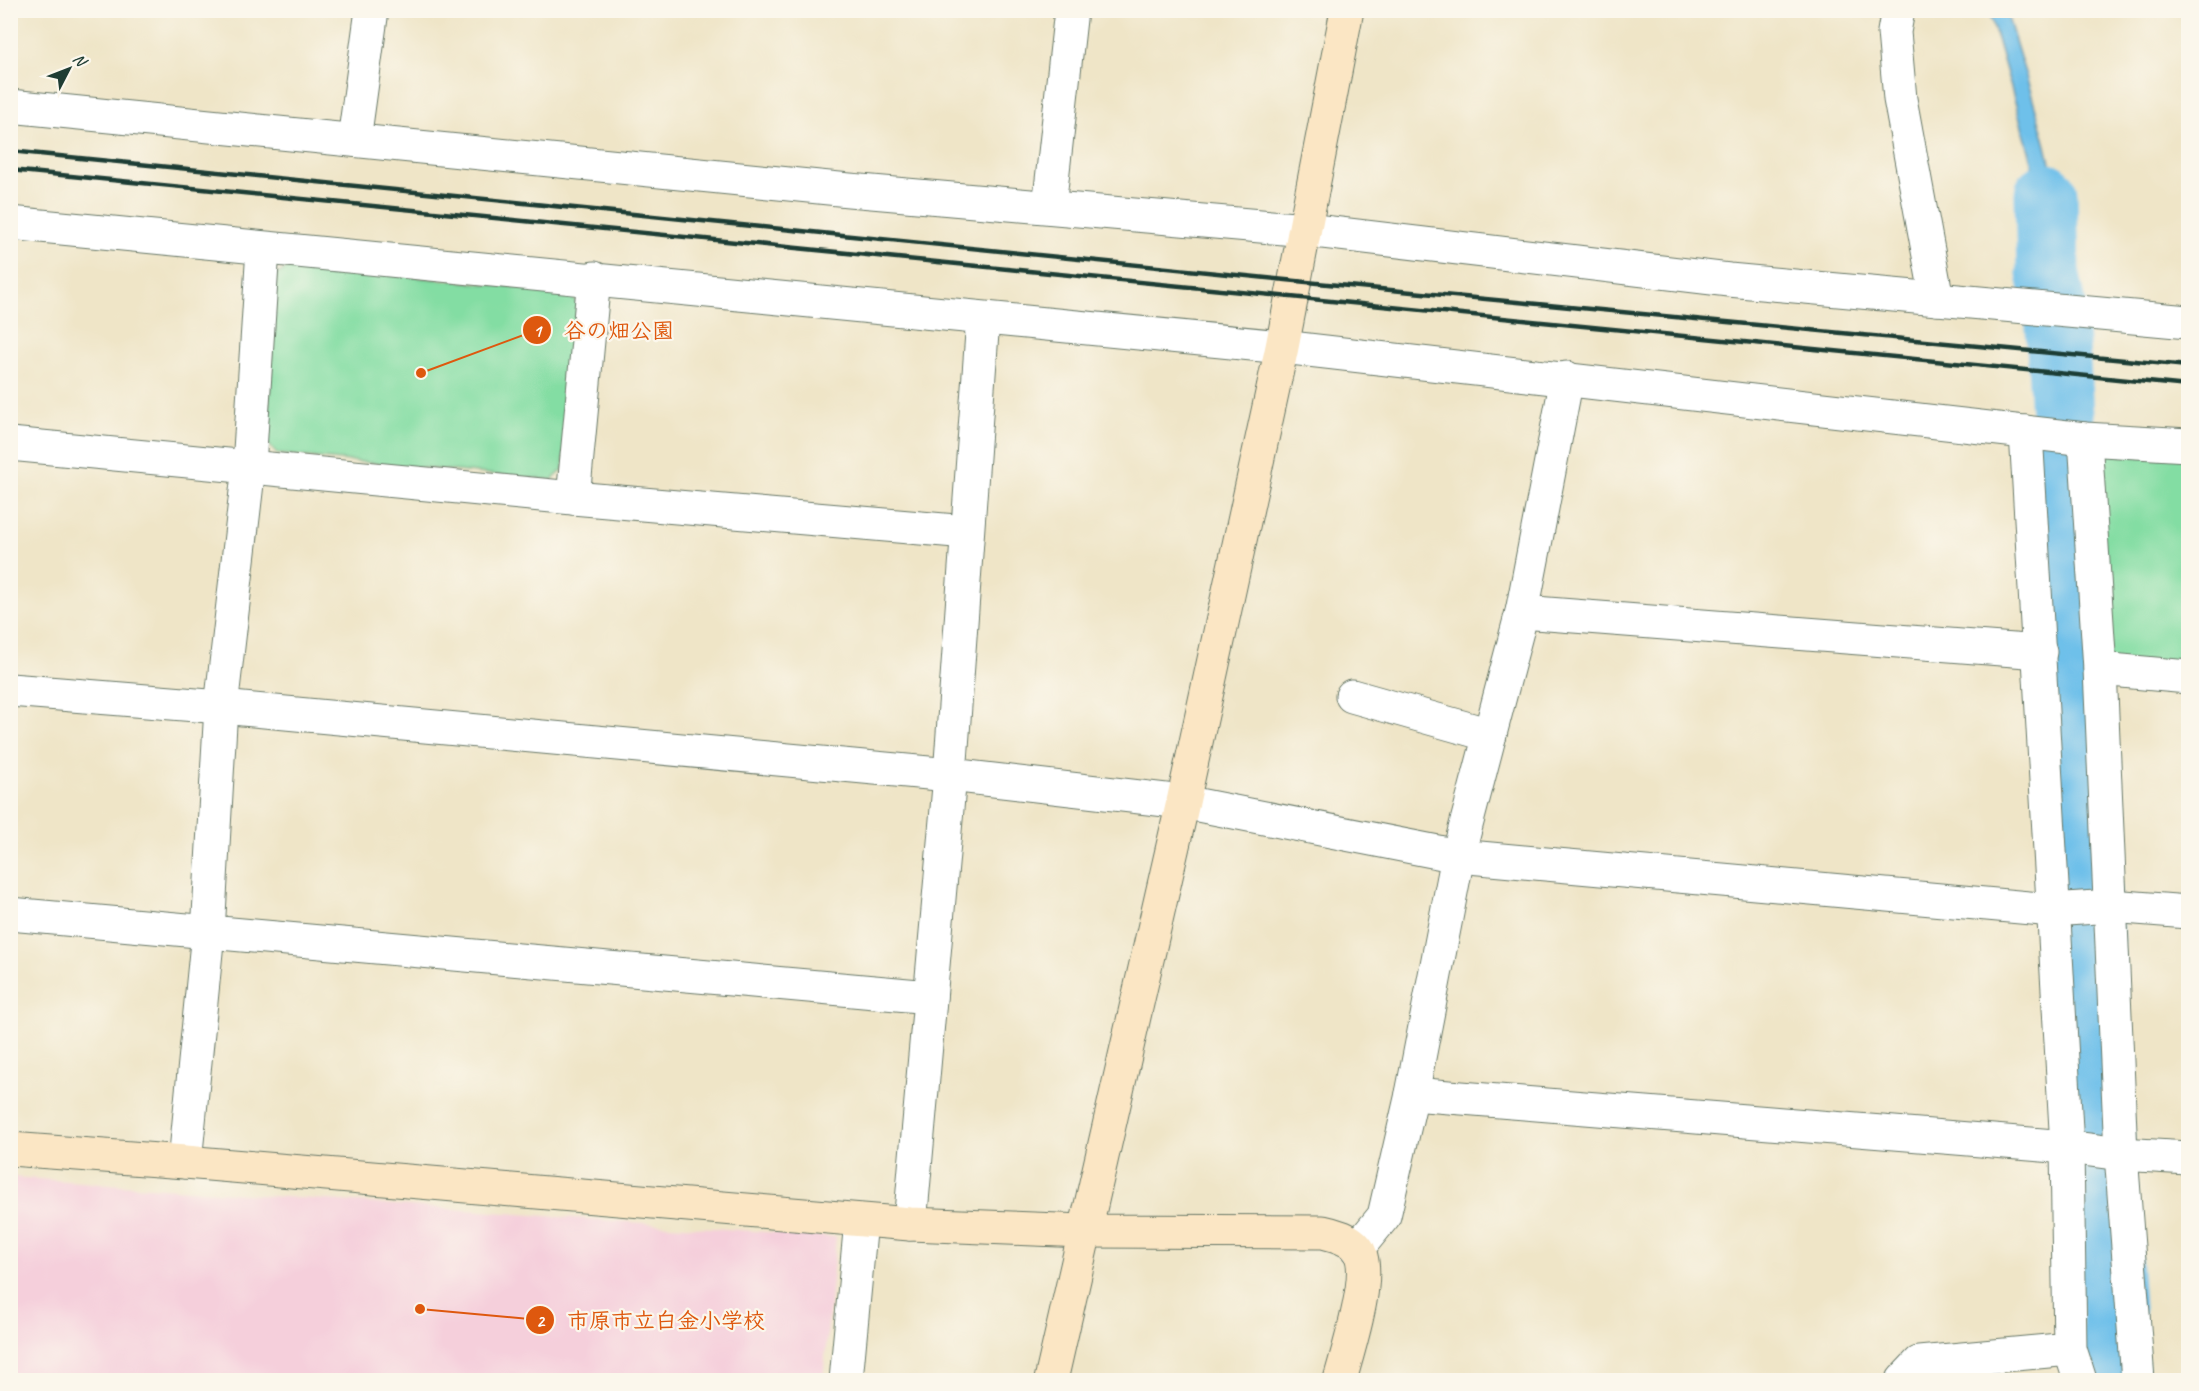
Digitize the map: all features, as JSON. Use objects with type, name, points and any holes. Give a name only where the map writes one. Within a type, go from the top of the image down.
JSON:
[{"type":"street","points":[[354,140],[372,10]]},
{"type":"street","points":[[1049,207],[1071,10]]},
{"type":"street","points":[[1051,1380],[1183,802],[1282,346],[1347,10]]},
{"type":"street","points":[[1898,10],[1894,32],[1900,99],[1937,299]]},
{"type":"street","points":[[10,106],[849,190],[1306,230],[1729,280],[2188,322]]},
{"type":"street","points":[[10,223],[264,249],[594,278],[983,319],[1282,346],[2085,439],[2188,445]]},
{"type":"street","points":[[185,1162],[208,932],[221,707],[249,466],[264,249]]},
{"type":"street","points":[[573,498],[594,278]]},
{"type":"street","points":[[910,1224],[950,775],[983,319]]},
{"type":"street","points":[[1358,1249],[1384,1216],[1412,1094],[1458,856],[1522,612],[1568,378]]},
{"type":"street","points":[[2026,432],[2067,1147],[2070,1349],[2080,1380]]},
{"type":"street","points":[[2085,439],[2100,669],[2121,1154],[2138,1380]]},
{"type":"street","points":[[10,444],[573,498],[967,532]]},
{"type":"street","points":[[1522,612],[2040,652]]},
{"type":"street","points":[[2100,669],[2188,677]]},
{"type":"street","points":[[10,690],[221,707],[950,775],[1183,802],[1458,856],[2052,910],[2111,906],[2188,912]]},
{"type":"street","points":[[1352,696],[1490,735]]},
{"type":"street","points":[[10,914],[930,997]]},
{"type":"street","points":[[1412,1094],[2188,1158]]},
{"type":"street","points":[[10,1149],[861,1221],[1084,1231],[1323,1232],[1341,1237],[1358,1249],[1363,1270],[1362,1293],[1340,1380]]},
{"type":"street","points":[[846,1380],[861,1221]]},
{"type":"street","points":[[1903,1380],[1919,1363],[2070,1349]]},
{"type":"shaded area","points":[[11,1177],[836,1237],[823,1380],[11,1380]]},
{"type":"green space","points":[[292,265],[569,292],[578,304],[563,470],[552,480],[277,454],[267,443],[276,275]]},
{"type":"green space","points":[[2085,439],[2188,445],[2188,677],[2100,669]]},
{"type":"water","points":[[1989,11],[2006,11],[2040,124],[2056,193],[2059,259],[2063,280],[2035,280],[2035,193],[2032,161]]},
{"type":"waterway","points":[[2046,194],[2048,273],[2056,310],[2117,1380]]},
{"type":"railway","points":[[10,151],[1296,281],[2188,366]]},
{"type":"railway","points":[[10,170],[2188,386]]},
{"type":"place","name":"谷の畑公園","points":[[421,373]]},
{"type":"place","name":"市原市立白金小学校","points":[[420,1309]]}]
